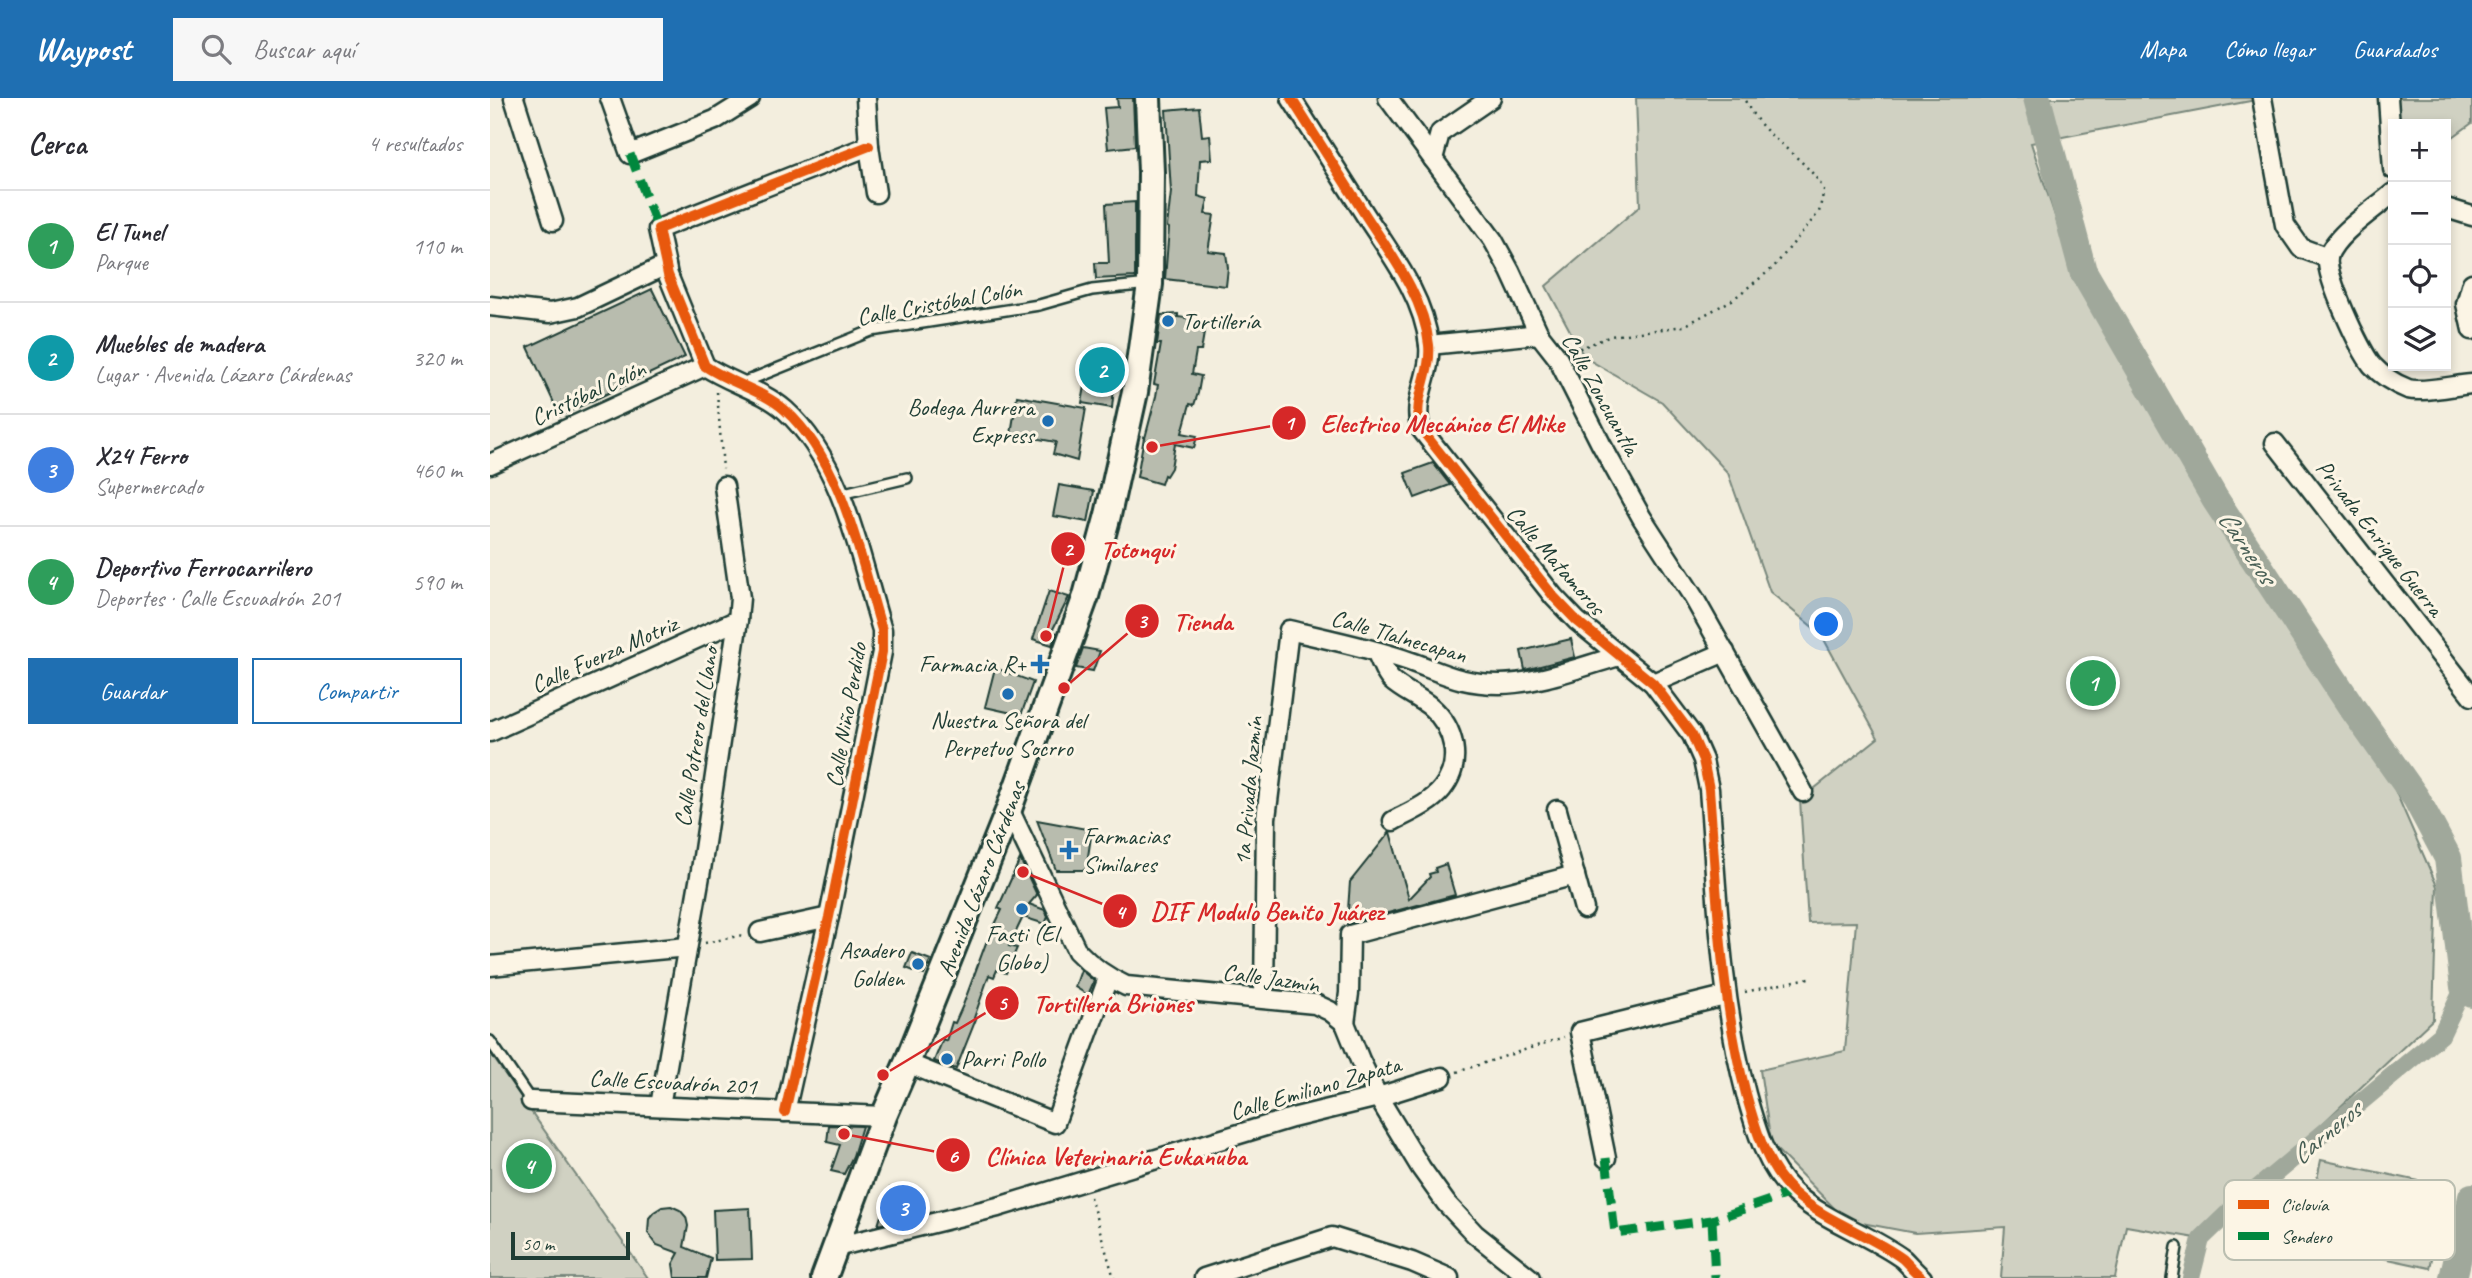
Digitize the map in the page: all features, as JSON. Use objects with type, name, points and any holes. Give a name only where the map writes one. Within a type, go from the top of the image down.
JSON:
[{"type":"main road","name":"Avenida Lázaro Cárdenas","points":[[824,1278],[884,1116],[1009,810],[1086,596],[1135,392],[1150,284],[1151,172],[1148,98]]},
{"type":"street","points":[[514,98],[553,221]]},
{"type":"street","points":[[610,98],[630,154],[715,120],[750,98]]},
{"type":"street","points":[[866,98],[876,193]]},
{"type":"street","name":"Calle Matamoros","points":[[1291,98],[1414,292],[1429,345],[1427,369],[1417,404],[1421,429],[1554,597],[1577,621],[1653,683],[1692,735],[1703,760],[1709,789],[1725,996],[1754,1124],[1772,1165],[1793,1192],[1818,1212],[1902,1259],[1922,1278]]},
{"type":"street","name":"Calle Zoncuantla","points":[[1388,98],[1493,240],[1539,334],[1557,358],[1642,518],[1694,598],[1803,792]]},
{"type":"street","points":[[1433,159],[1440,133],[1491,98]]},
{"type":"street","points":[[2262,98],[2285,225],[2301,247],[2328,258]]},
{"type":"street","points":[[2388,98],[2389,119]]},
{"type":"street","points":[[710,369],[666,265],[657,229],[869,146]]},
{"type":"street","points":[[2388,197],[2336,242],[2328,258],[2330,275],[2356,340],[2373,366],[2392,382],[2412,390],[2472,384]]},
{"type":"street","points":[[2451,210],[2472,216]]},
{"type":"street","points":[[490,306],[550,313],[578,307],[666,265]]},
{"type":"street","points":[[2472,283],[2466,304],[2472,330]]},
{"type":"street","points":[[1429,345],[1539,334]]},
{"type":"street","name":"Calle Niño Perdido","points":[[710,369],[742,383],[783,409],[806,432],[825,460],[840,494],[881,630],[882,652],[829,917],[785,1112]]},
{"type":"street","name":"Cristóbal Colón","points":[[490,464],[710,369]]},
{"type":"street","name":"Privada Enrique Guerra","points":[[2275,443],[2472,696]]},
{"type":"street","name":"Calle Potrero del Llano","points":[[660,1106],[738,620],[740,598],[724,486]]},
{"type":"street","name":"Calle Fuerza Motriz","points":[[490,733],[738,620]]},
{"type":"street","name":"Calle Tlalnecapan","points":[[1289,630],[1404,659],[1454,679],[1502,684],[1549,677],[1619,656]]},
{"type":"street","name":"1a Privada Jazmín","points":[[1264,998],[1266,818],[1289,630]]},
{"type":"street","points":[[1376,652],[1390,679],[1431,707],[1449,727],[1455,748],[1453,770],[1442,790],[1419,808],[1393,821]]},
{"type":"street","points":[[1653,683],[1725,652]]},
{"type":"street","name":"Calle Jazmín","points":[[1009,810],[1077,951],[1093,968],[1108,978],[1126,986],[1315,1004],[1330,1011],[1345,1023],[1378,1097],[1421,1168],[1446,1203],[1475,1234],[1522,1275]]},
{"type":"street","points":[[1557,810],[1584,909]]},
{"type":"street","points":[[1345,1023],[1349,993],[1350,935],[1575,875]]},
{"type":"street","points":[[760,932],[829,917]]},
{"type":"street","points":[[490,966],[687,947]]},
{"type":"street","points":[[907,1063],[1055,1123],[1108,978]]},
{"type":"street","points":[[1606,1158],[1580,1032],[1725,996]]},
{"type":"street","name":"Calle Emiliano Zapata","points":[[836,1247],[999,1207],[1292,1118],[1378,1097],[1442,1077]]},
{"type":"street","name":"Calle Escuadrón 201","points":[[531,1101],[884,1116]]},
{"type":"street","points":[[1204,1278],[1332,1237],[1412,1262],[1449,1278]]},
{"type":"lane","name":"Calle Cristóbal Colón","points":[[742,383],[871,331],[1040,305],[1092,290],[1150,284]]},
{"type":"lane","points":[[840,494],[907,478]]},
{"type":"lane","name":"Calle Escuadrón 201","points":[[490,1041],[531,1101]]},
{"type":"lane","points":[[2172,1278],[2177,1247]]},
{"type":"path","points":[[1557,358],[1611,336],[1684,326],[1732,300],[1773,268],[1819,212],[1824,190],[1817,176],[1765,131],[1744,98]]},
{"type":"path","points":[[710,369],[724,486]]},
{"type":"path","points":[[687,947],[760,932]]},
{"type":"path","points":[[1725,996],[1813,977]]},
{"type":"path","points":[[1442,1077],[1580,1032]]},
{"type":"path","points":[[1085,1181],[1114,1278]]},
{"type":"shaded area","points":[[1636,98],[2266,98],[2031,143],[2073,271],[2370,733],[2437,886],[2433,1019],[2263,1180],[2224,1180],[2224,1217],[2201,1239],[2126,1226],[2115,1278],[2001,1278],[2005,1227],[1915,1233],[1846,1220],[1771,1144],[1760,1070],[1845,1051],[1856,922],[1808,923],[1800,800],[1878,738],[1821,634],[1770,592],[1728,473],[1662,402],[1584,357],[1546,286],[1640,206]]},
{"type":"shaded area","points":[[2391,98],[2472,98],[2472,123],[2451,138],[2451,119],[2397,119]]},
{"type":"shaded area","points":[[490,1053],[648,1278],[490,1278]]},
{"type":"shaded area","points":[[2321,1160],[2414,1180],[2317,1180]]},
{"type":"shaded area","points":[[2393,1260],[2432,1260],[2430,1268]]},
{"type":"building","points":[[1117,98],[1133,98],[1135,146],[1108,149],[1104,108],[1118,107]]},
{"type":"building","points":[[1199,107],[1202,136],[1210,135],[1212,159],[1200,160],[1198,196],[1208,199],[1205,214],[1214,215],[1208,251],[1226,253],[1226,286],[1165,279],[1171,192],[1166,110]]},
{"type":"building","points":[[1135,202],[1135,277],[1096,279],[1095,263],[1109,263],[1106,204]]},
{"type":"building","points":[[652,289],[685,357],[560,416],[528,347]]},
{"type":"building","points":[[1178,314],[1178,317],[1206,321],[1201,351],[1196,351],[1192,374],[1201,376],[1198,393],[1194,405],[1190,404],[1182,433],[1197,436],[1194,448],[1175,444],[1171,468],[1166,476],[1164,475],[1161,484],[1137,477],[1158,385],[1154,384],[1161,344],[1157,344],[1161,315]]},
{"type":"building","points":[[1089,364],[1116,367],[1112,408],[1082,403]]},
{"type":"building","name":"Bodega Aurrera Express","points":[[1017,396],[1086,408],[1077,461],[1053,454],[1056,442],[1011,434]]},
{"type":"building","points":[[1433,463],[1450,485],[1415,498],[1405,473]]},
{"type":"building","points":[[1059,485],[1094,491],[1088,522],[1053,516]]},
{"type":"building","points":[[1049,591],[1069,597],[1052,631],[1057,633],[1052,645],[1033,639]]},
{"type":"building","points":[[1571,639],[1575,657],[1525,670],[1521,651]]},
{"type":"building","points":[[1083,648],[1100,651],[1093,671],[1076,668]]},
{"type":"building","name":"Nuestra Señora del Perpetuo Socrro","points":[[995,668],[1033,682],[1021,715],[985,707]]},
{"type":"building","name":"Farmacias Similares","points":[[1037,820],[1092,830],[1086,870],[1056,870]]},
{"type":"building","points":[[1390,832],[1409,899],[1430,877],[1429,874],[1436,872],[1435,868],[1446,864],[1455,895],[1347,924],[1350,882]]},
{"type":"building","points":[[1020,859],[1037,895],[1029,904],[1045,910],[1048,917],[1045,924],[1023,917],[1009,946],[1017,948],[1006,973],[997,970],[994,977],[989,975],[974,1018],[976,1019],[956,1069],[934,1061],[943,1039],[946,1041],[952,1022],[955,1023],[963,1005],[986,943],[1002,910],[998,908]]},
{"type":"building","name":"Asadero Golden","points":[[912,953],[931,960],[924,975],[906,968]]},
{"type":"building","points":[[1081,970],[1094,981],[1088,995],[1075,987]]},
{"type":"building","points":[[829,1125],[862,1126],[853,1156],[844,1174],[831,1171],[840,1145],[827,1142]]},
{"type":"building","points":[[890,1188],[921,1196],[923,1214],[878,1225]]},
{"type":"building","points":[[671,1206],[686,1217],[688,1226],[684,1247],[711,1258],[706,1278],[675,1278],[673,1264],[679,1253],[657,1245],[648,1233],[649,1218],[654,1212]]},
{"type":"building","points":[[750,1208],[752,1259],[715,1260],[713,1210]]},
{"type":"waterway","name":"Carneros","points":[[2037,98],[2083,271],[2215,499],[2351,706],[2416,798],[2448,858],[2464,987],[2472,994]]},
{"type":"waterway","name":"Carneros","points":[[2267,1180],[2441,1035],[2464,987]]},
{"type":"waterway","name":"Carneros","points":[[2453,1278],[2472,1197]]},
{"type":"waterway","name":"Carneros","points":[[2191,1278],[2201,1239],[2224,1217]]},
{"type":"marked path","points":[[630,154],[658,229]]},
{"type":"marked path","points":[[1606,1158],[1615,1233],[1712,1220],[1793,1192]]},
{"type":"marked path","points":[[1712,1220],[1715,1278]]},
{"type":"cycle path","points":[[1291,98],[1396,262],[1421,310],[1429,345],[1428,367],[1418,408],[1421,429],[1554,597],[1577,621],[1653,683],[1692,735],[1703,760],[1709,789],[1730,1019],[1746,1094],[1769,1160],[1784,1183],[1806,1203],[1890,1250],[1922,1278]]},
{"type":"cycle path","points":[[785,1112],[829,917],[882,652],[882,630],[847,512],[822,456],[805,431],[776,403],[705,366],[668,275],[658,229],[869,146]]},
{"type":"place","name":"Tortillería","points":[[1168,321]]},
{"type":"place","name":"Muebles de madera","points":[[1102,370]]},
{"type":"place","name":"Bodega Aurrera Express","points":[[1048,421]]},
{"type":"place","name":"Electrico Mecánico El Mike","points":[[1152,447]]},
{"type":"place","name":"Totonqui","points":[[1046,636]]},
{"type":"place","name":"Farmacia R+","points":[[1040,664]]},
{"type":"place","name":"El Tunel","points":[[2093,683]]},
{"type":"place","name":"Tienda","points":[[1064,688]]},
{"type":"place","name":"Nuestra Señora del Perpetuo Socrro","points":[[1008,694]]},
{"type":"place","name":"Farmacias Similares","points":[[1069,850]]},
{"type":"place","name":"DIF Modulo Benito Juárez","points":[[1023,872]]},
{"type":"place","name":"Fasti (El Globo)","points":[[1022,909]]},
{"type":"place","name":"Asadero Golden","points":[[918,964]]},
{"type":"place","name":"Parri Pollo","points":[[947,1059]]},
{"type":"place","name":"Tortillería Briones","points":[[883,1075]]},
{"type":"place","name":"Clínica Veterinaria Eukanuba","points":[[844,1134]]},
{"type":"place","name":"Deportivo Ferrocarrilero","points":[[529,1166]]},
{"type":"place","name":"X24 Ferro","points":[[903,1208]]}]
